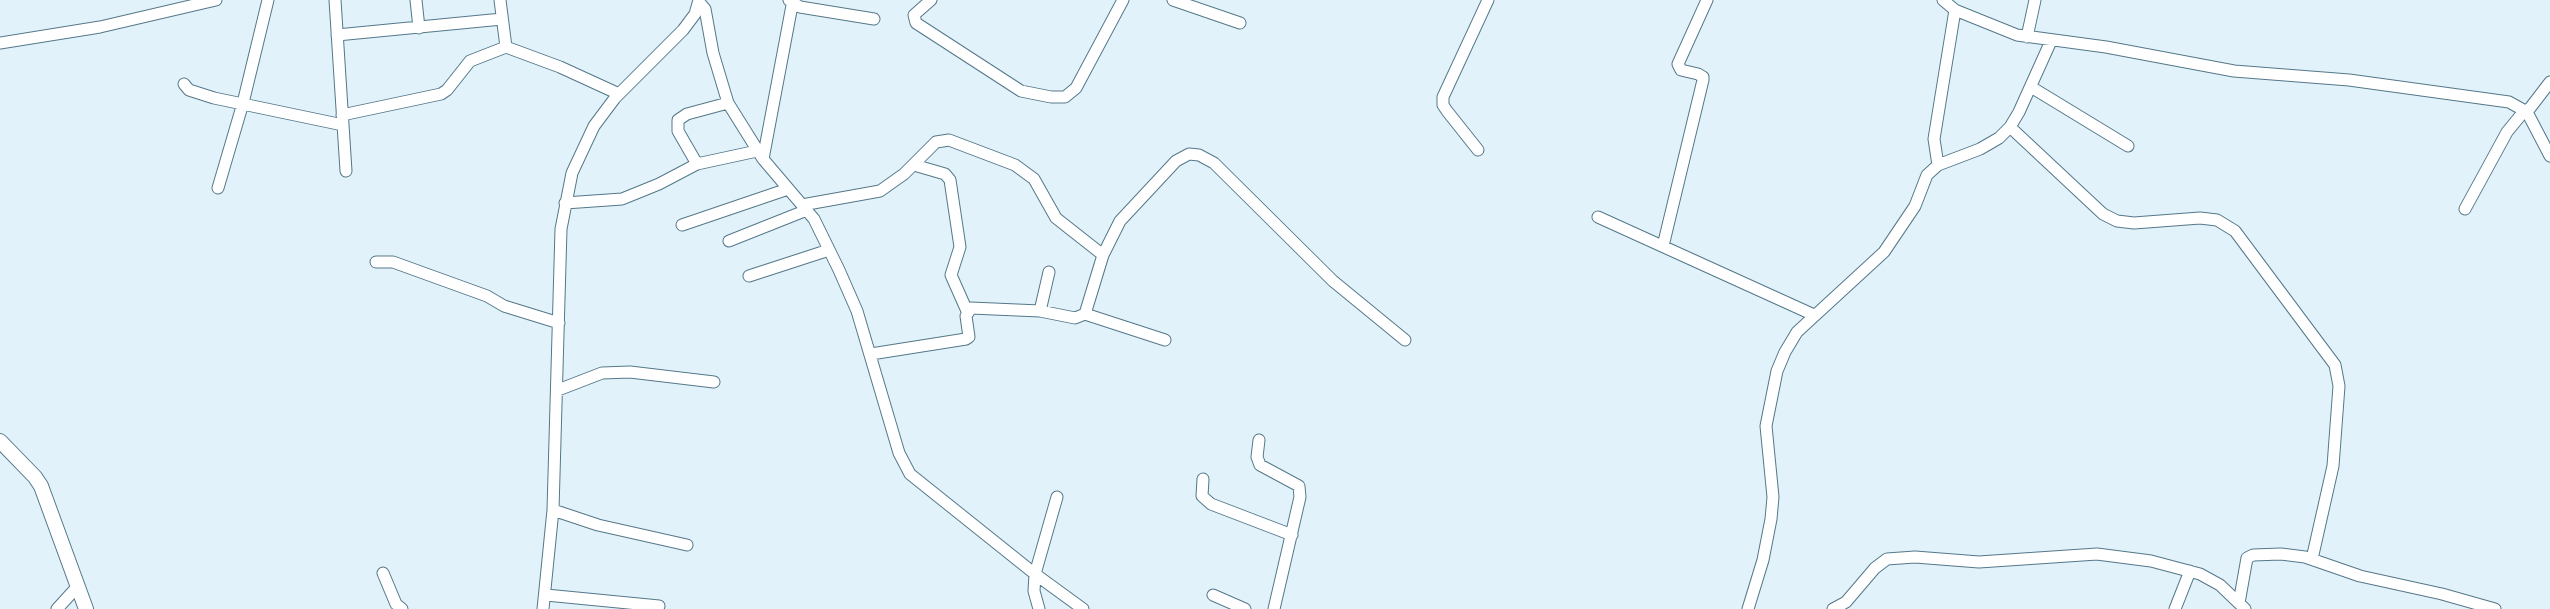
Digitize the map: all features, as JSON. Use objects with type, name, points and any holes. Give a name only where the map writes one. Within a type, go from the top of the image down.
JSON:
[{"type":"street","points":[[0,43],[100,27],[216,0]]},
{"type":"street","points":[[218,188],[268,0]]},
{"type":"street","points":[[335,0],[346,171]]},
{"type":"street","points":[[416,0],[419,28]]},
{"type":"street","points":[[500,0],[506,47]]},
{"type":"street","points":[[931,0],[914,15],[916,23],[1021,91],[1065,97],[1076,88],[1123,0]]},
{"type":"street","points":[[1173,0],[1240,23]]},
{"type":"street","points":[[1478,150],[1443,105],[1443,97],[1488,0]]},
{"type":"street","points":[[1663,246],[1703,80],[1698,74],[1681,70],[1678,64],[1707,0]]},
{"type":"street","points":[[1943,0],[1955,10],[1987,25],[2027,37],[2106,47],[2234,71],[2349,80],[2503,101],[2526,111],[2550,156]]},
{"type":"street","points":[[2027,37],[2035,0]]},
{"type":"street","points":[[760,155],[792,1],[800,7],[874,19]]},
{"type":"street","points":[[543,609],[553,510],[561,229],[572,173],[594,126],[619,94],[683,30],[703,2]]},
{"type":"street","points":[[703,2],[713,53],[728,103],[760,155],[814,219],[857,311],[899,453],[910,474],[1083,609]]},
{"type":"street","points":[[1938,165],[1934,139],[1955,10]]},
{"type":"street","points":[[337,35],[502,19]]},
{"type":"street","points":[[1748,609],[1763,560],[1771,519],[1773,497],[1766,426],[1777,371],[1797,332],[1884,252],[1915,206],[1927,175],[1938,165],[1980,149],[2010,127],[2051,41]]},
{"type":"street","points":[[184,84],[189,90],[214,98],[343,120],[441,94],[470,61],[506,47],[619,94]]},
{"type":"street","points":[[2465,209],[2507,132],[2550,82]]},
{"type":"street","points":[[2031,87],[2128,146]]},
{"type":"street","points":[[697,164],[678,131],[678,120],[687,114],[728,103]]},
{"type":"street","points":[[2010,127],[2103,214],[2117,221],[2134,223],[2200,218],[2217,220],[2235,231],[2335,365],[2339,386],[2333,466],[2312,559]]},
{"type":"street","points":[[729,241],[804,207],[880,191],[914,165],[936,142],[949,140],[1015,165],[1034,179],[1056,218],[1103,255]]},
{"type":"street","points":[[1085,314],[1103,255],[1120,221],[1176,161],[1189,154],[1199,155],[1214,163],[1333,281],[1405,340]]},
{"type":"street","points":[[565,203],[622,199],[697,164],[760,155]]},
{"type":"street","points":[[871,354],[969,337],[967,311],[951,275],[960,247],[950,180],[945,174],[914,165]]},
{"type":"street","points":[[682,225],[788,189]]},
{"type":"street","points":[[1598,217],[1814,315]]},
{"type":"street","points":[[749,276],[829,250]]},
{"type":"street","points":[[376,262],[393,262],[487,296],[504,306],[559,323]]},
{"type":"street","points":[[1040,311],[1049,272]]},
{"type":"street","points":[[967,311],[979,306],[1040,311],[1075,318],[1085,314],[1165,340]]},
{"type":"street","points":[[558,390],[602,373],[630,372],[714,382]]},
{"type":"street","points":[[1259,440],[1257,457],[1260,465],[1299,486],[1300,497],[1274,609]]},
{"type":"street","points":[[0,441],[41,486],[86,609]]},
{"type":"street","points":[[1203,479],[1202,496],[1211,504],[1292,535]]},
{"type":"street","points":[[1039,609],[1034,591],[1035,574],[1057,497]]},
{"type":"street","points":[[553,510],[598,525],[687,545]]},
{"type":"street","points":[[2242,606],[2247,558],[2281,554],[2312,559],[2360,576],[2495,609]]},
{"type":"street","points":[[1833,609],[1846,602],[1875,568],[1887,559],[1915,557],[1979,562],[2073,555],[2112,555],[2190,571],[2220,585],[2242,606]]},
{"type":"street","points":[[2175,609],[2190,571]]},
{"type":"street","points":[[383,573],[396,604],[402,609]]},
{"type":"street","points":[[57,609],[78,586]]},
{"type":"street","points":[[546,595],[659,606]]},
{"type":"street","points":[[1213,595],[1245,609]]}]
